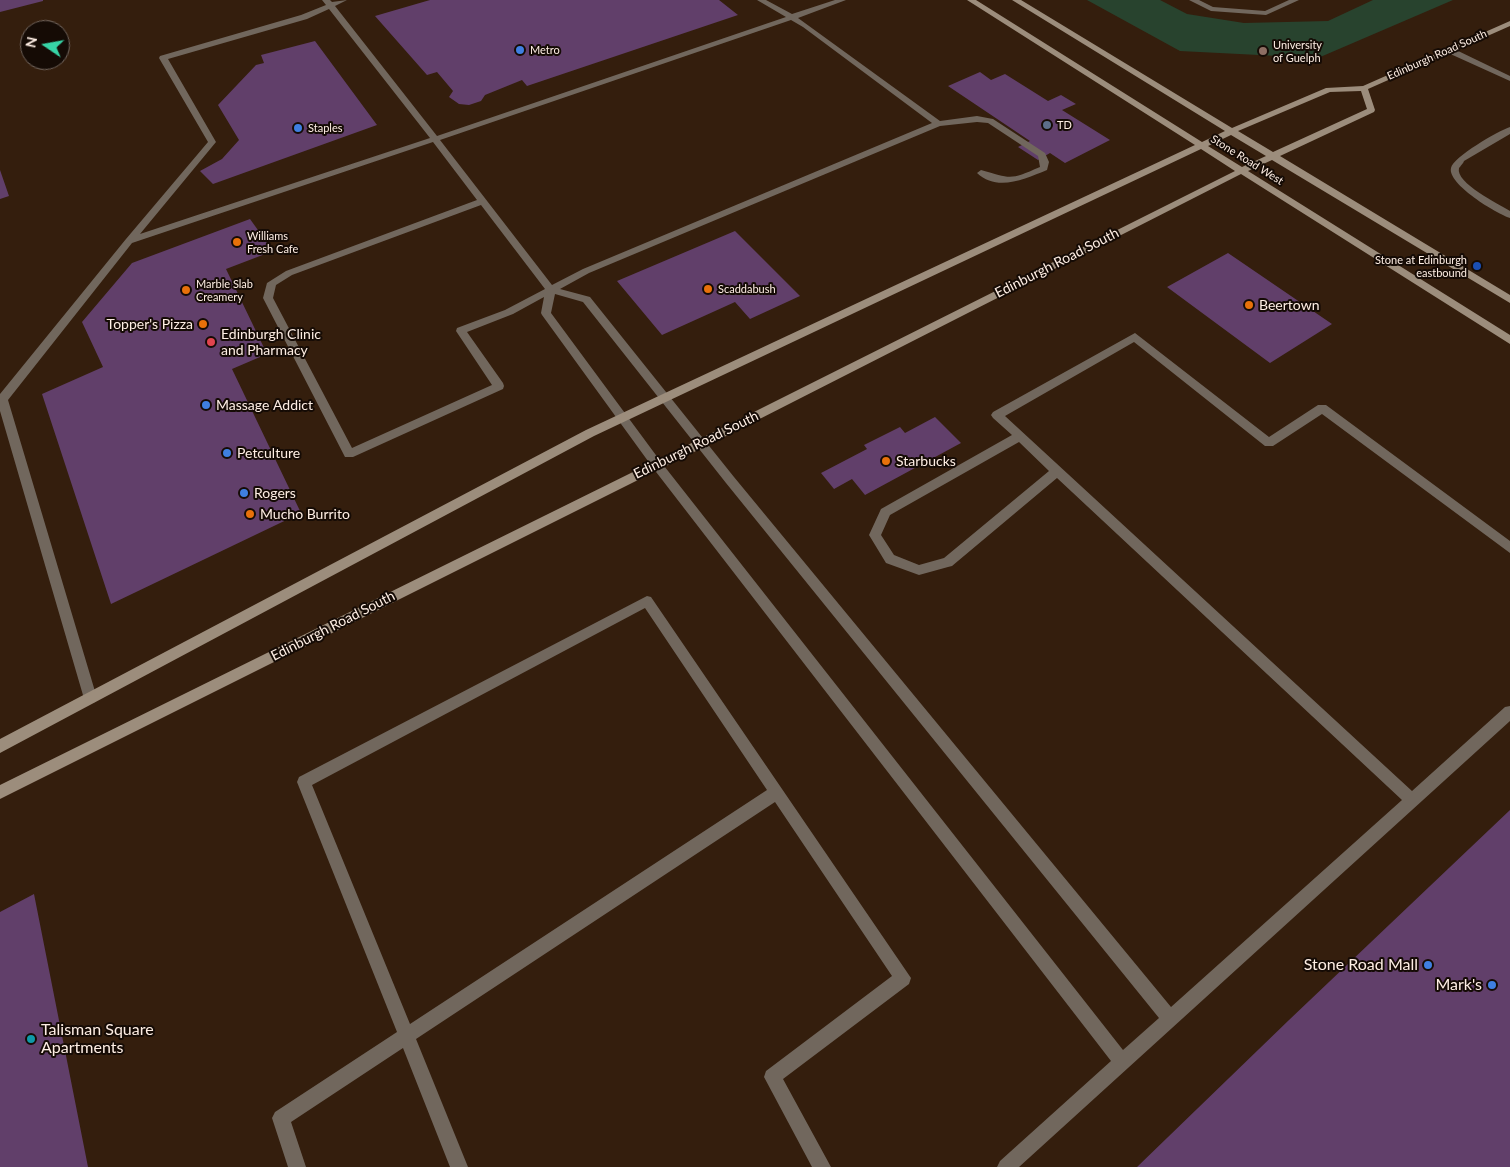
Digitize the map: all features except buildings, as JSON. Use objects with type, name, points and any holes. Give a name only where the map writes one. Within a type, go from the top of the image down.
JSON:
[{"type":"main road","name":"Stone Road West","points":[[971,0],[1510,340]]},
{"type":"main road","name":"Stone Road West","points":[[1016,0],[1510,300]]},
{"type":"main road","name":"Edinburgh Road South","points":[[0,746],[624,417],[1232,131],[1328,90],[1364,88],[1510,23]]},
{"type":"main road","name":"Edinburgh Road South","points":[[0,792],[701,443],[1241,171],[1371,110],[1364,88]]},
{"type":"lane","points":[[90,698],[2,399],[129,241],[212,142],[163,58],[304,17],[328,3],[343,0]]},
{"type":"lane","points":[[761,0],[806,24],[938,124]]},
{"type":"lane","points":[[129,241],[436,139],[842,0]]},
{"type":"lane","points":[[1194,0],[1211,8],[1266,13],[1295,0]]},
{"type":"lane","points":[[328,3],[436,139],[551,290],[586,299],[701,443],[1170,1018]]},
{"type":"lane","points":[[1449,50],[1510,79]]},
{"type":"lane","points":[[483,201],[289,273],[272,283],[268,298],[348,454],[499,386],[461,331],[509,312],[586,271],[938,124],[977,119],[990,121],[1042,155],[1045,162],[1044,168],[1014,181],[993,179],[981,173]]},
{"type":"lane","points":[[1510,130],[1461,159],[1456,167],[1455,174],[1466,188],[1510,216]]},
{"type":"lane","points":[[551,290],[546,313],[624,417],[657,465],[1121,1061]]},
{"type":"lane","points":[[1413,801],[997,415],[1135,337],[1269,443],[1322,408],[1510,548]]},
{"type":"lane","points":[[1020,436],[885,512],[875,535],[890,560],[919,570],[948,562],[1057,471]]},
{"type":"lane","points":[[458,1167],[304,782],[647,601],[902,978],[772,1077],[822,1167]]},
{"type":"lane","points":[[1006,1167],[1121,1061],[1510,712]]},
{"type":"lane","points":[[297,1167],[281,1118],[776,792]]},
{"type":"green space","points":[[1087,0],[1160,0],[1187,14],[1244,23],[1328,21],[1373,0],[1453,0],[1318,58],[1180,51]]},
{"type":"place","name":"Metro","points":[[520,50]]},
{"type":"place","name":"University of Guelph","points":[[1263,51]]},
{"type":"place","name":"TD","points":[[1047,125]]},
{"type":"place","name":"Staples","points":[[298,128]]},
{"type":"place","name":"Williams Fresh Cafe","points":[[237,242]]},
{"type":"place","name":"Stone at Edinburgh eastbound","points":[[1477,266]]},
{"type":"place","name":"Scaddabush","points":[[708,289]]},
{"type":"place","name":"Marble Slab Creamery","points":[[186,290]]},
{"type":"place","name":"Beertown","points":[[1249,305]]},
{"type":"place","name":"Topper's Pizza","points":[[203,324]]},
{"type":"place","name":"Edinburgh Clinic and Pharmacy","points":[[211,342]]},
{"type":"place","name":"Massage Addict","points":[[206,405]]},
{"type":"place","name":"Petculture","points":[[227,453]]},
{"type":"place","name":"Starbucks","points":[[886,461]]},
{"type":"place","name":"Rogers","points":[[244,493]]},
{"type":"place","name":"Mucho Burrito","points":[[250,514]]},
{"type":"place","name":"Stone Road Mall","points":[[1428,965]]},
{"type":"place","name":"Mark's","points":[[1492,985]]},
{"type":"place","name":"Talisman Square Apartments","points":[[31,1039]]}]
